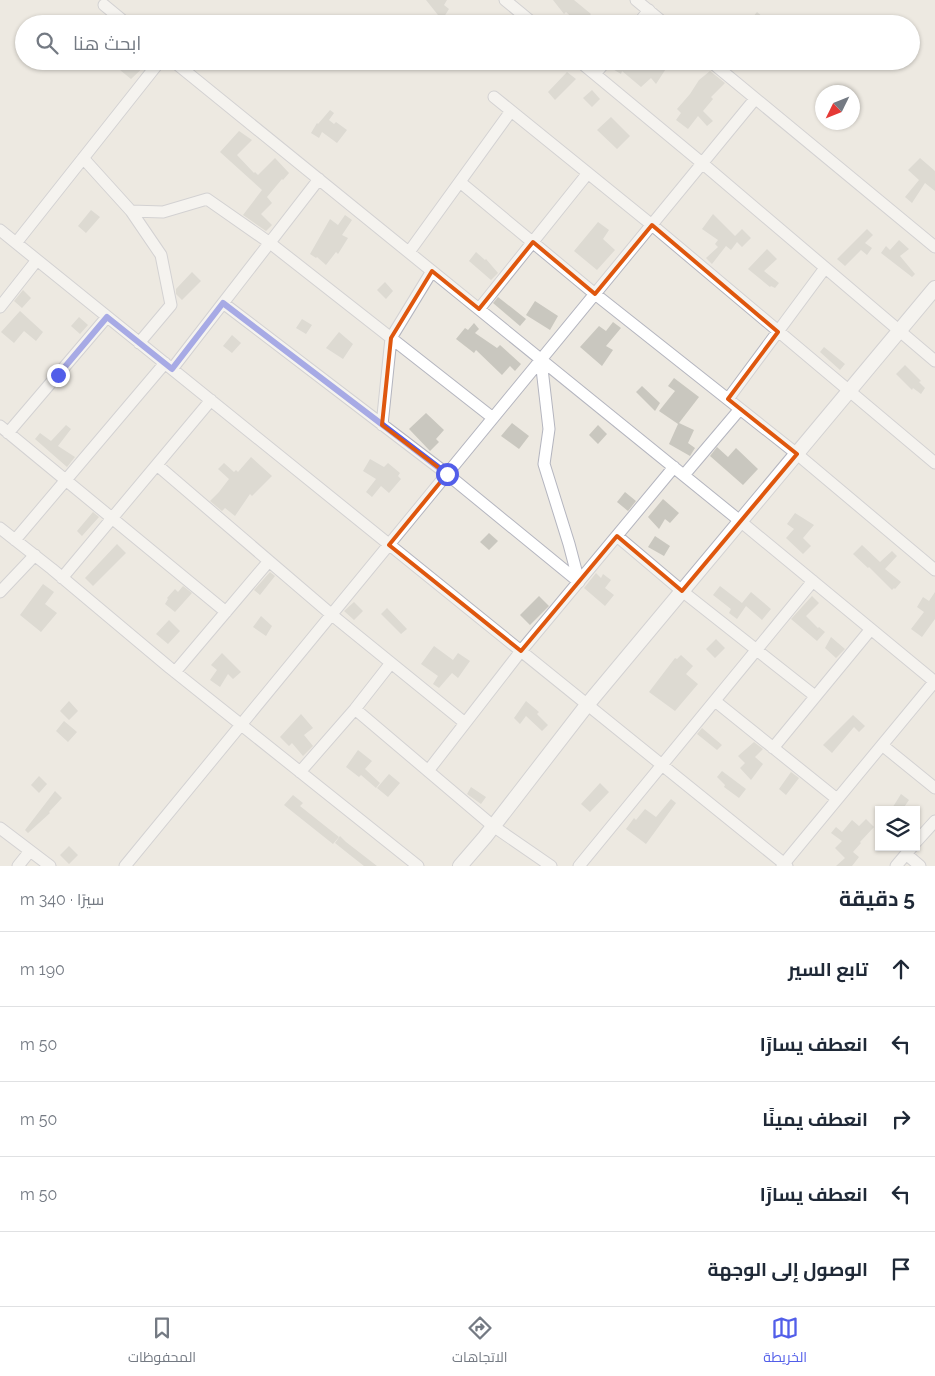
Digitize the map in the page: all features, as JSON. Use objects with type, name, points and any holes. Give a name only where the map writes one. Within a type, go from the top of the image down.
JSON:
[{"type":"street","points":[[505,0],[523,15]]},
{"type":"street","points":[[636,0],[655,15]]},
{"type":"street","points":[[104,5],[116,15]]},
{"type":"street","points":[[645,15],[649,10]]},
{"type":"street","points":[[16,243],[153,70]]},
{"type":"street","points":[[0,230],[784,865],[935,681],[184,70]]},
{"type":"street","points":[[589,70],[935,361]]},
{"type":"street","points":[[594,74],[598,70]]},
{"type":"street","points":[[721,70],[935,247]]},
{"type":"street","points":[[494,97],[652,225],[935,463]]},
{"type":"street","points":[[125,866],[756,99]]},
{"type":"street","points":[[409,252],[512,111]]},
{"type":"street","points":[[83,158],[131,211],[162,255],[171,305],[139,343]]},
{"type":"street","points":[[479,309],[588,173]]},
{"type":"street","points":[[16,540],[66,480],[223,303],[319,179]]},
{"type":"street","points":[[460,182],[595,294],[797,454],[935,570]]},
{"type":"street","points":[[131,211],[162,212],[207,199],[270,243],[493,418]]},
{"type":"street","points":[[0,307],[37,260]]},
{"type":"street","points":[[728,399],[825,268]]},
{"type":"street","points":[[382,424],[391,338],[432,271]]},
{"type":"street","points":[[460,866],[587,705],[935,288]]},
{"type":"street","points":[[223,303],[447,474],[579,582]]},
{"type":"street","points":[[107,317],[4,430],[226,612]]},
{"type":"street","points":[[541,360],[549,429],[544,464],[579,582]]},
{"type":"street","points":[[62,578],[211,400]]},
{"type":"street","points":[[684,475],[740,409]]},
{"type":"street","points":[[157,465],[332,614],[465,723]]},
{"type":"street","points":[[428,771],[521,651],[674,467]]},
{"type":"street","points":[[0,528],[175,672],[418,866]]},
{"type":"street","points":[[617,536],[682,591],[815,696]]},
{"type":"street","points":[[1,590],[35,555]]},
{"type":"street","points":[[175,672],[269,561]]},
{"type":"street","points":[[579,866],[813,581]]},
{"type":"street","points":[[773,748],[871,629]]},
{"type":"street","points":[[300,772],[391,663]]},
{"type":"street","points":[[715,701],[837,799]]},
{"type":"street","points":[[354,709],[493,826],[551,866]]},
{"type":"street","points":[[882,745],[935,788]]},
{"type":"street","points":[[920,838],[935,821]]},
{"type":"street","points":[[0,828],[50,866]]},
{"type":"street","points":[[18,866],[30,851]]},
{"type":"street","points":[[896,866],[909,851],[920,866]]},
{"type":"highlighted area","points":[[652,225],[778,332],[728,399],[797,454],[682,591],[617,536],[521,651],[389,545],[447,474],[382,425],[391,338],[432,271],[479,309],[533,242],[595,294]]},
{"type":"building","points":[[426,0],[447,0],[444,5],[449,9],[445,15],[438,15]]},
{"type":"building","points":[[553,0],[574,0],[591,14],[569,15],[566,12],[564,14]]},
{"type":"building","points":[[120,70],[140,70],[131,79]]},
{"type":"building","points":[[614,70],[665,70],[656,84],[651,78],[641,87],[622,71],[621,74]]},
{"type":"building","points":[[710,71],[725,83],[711,97],[713,99],[703,111],[713,121],[707,126],[698,116],[688,129],[676,120],[681,113],[677,109],[699,80]]},
{"type":"building","points":[[567,72],[576,79],[555,100],[548,92]]},
{"type":"building","points":[[592,90],[600,99],[592,107],[583,98]]},
{"type":"building","points":[[330,110],[334,113],[329,120],[334,124],[336,122],[347,130],[337,143],[322,132],[319,138],[311,133],[317,123]]},
{"type":"building","points":[[611,117],[630,136],[617,149],[597,130]]},
{"type":"building","points":[[239,131],[252,140],[237,155],[254,173],[258,175],[275,158],[289,173],[267,197],[272,203],[261,214],[272,225],[266,231],[243,215],[262,190],[220,152]]},
{"type":"building","points":[[920,158],[935,171],[935,191],[925,183],[912,203],[905,197],[919,180],[908,170]]},
{"type":"building","points":[[91,210],[100,217],[86,233],[78,226]]},
{"type":"building","points":[[713,214],[735,236],[742,229],[751,238],[742,247],[737,242],[731,250],[726,246],[712,264],[706,258],[718,247],[715,244],[718,240],[702,229]]},
{"type":"building","points":[[345,215],[352,220],[342,235],[348,238],[338,254],[336,252],[326,265],[310,254],[330,219],[338,225]]},
{"type":"building","points":[[598,222],[609,230],[603,239],[615,250],[597,270],[574,251]]},
{"type":"building","points":[[867,229],[873,235],[865,243],[872,248],[867,255],[861,250],[845,266],[837,259]]},
{"type":"building","points":[[899,240],[909,249],[900,256],[915,274],[912,277],[881,253],[886,246],[890,250]]},
{"type":"building","points":[[767,249],[777,259],[764,271],[779,283],[775,288],[770,287],[748,269]]},
{"type":"building","points":[[476,252],[486,259],[498,273],[491,280],[469,261]]},
{"type":"building","points":[[192,272],[201,281],[182,300],[176,294],[176,289]]},
{"type":"building","points":[[385,282],[393,291],[386,299],[377,290]]},
{"type":"building","points":[[23,290],[31,298],[22,308],[14,301]]},
{"type":"building","points":[[498,297],[526,319],[520,326],[493,303]]},
{"type":"building","points":[[535,301],[558,316],[550,330],[526,315]]},
{"type":"building","points":[[20,311],[43,332],[36,341],[24,331],[14,343],[1,332]]},
{"type":"building","points":[[79,317],[88,325],[80,334],[71,326]]},
{"type":"building","points":[[302,319],[312,325],[306,334],[296,328]]},
{"type":"building","points":[[613,322],[621,328],[606,346],[613,350],[602,366],[580,347],[599,326],[606,331]]},
{"type":"building","points":[[474,323],[479,329],[475,333],[497,348],[500,345],[521,364],[515,371],[510,366],[502,375],[476,350],[474,353],[456,339],[465,328],[468,330]]},
{"type":"building","points":[[339,332],[353,344],[343,359],[326,348]]},
{"type":"building","points":[[232,335],[241,343],[232,353],[223,346]]},
{"type":"building","points":[[824,347],[845,364],[840,370],[820,352]]},
{"type":"building","points":[[905,365],[921,381],[919,382],[925,388],[921,394],[913,388],[912,390],[896,374]]},
{"type":"building","points":[[674,378],[699,397],[679,423],[694,430],[688,443],[695,448],[690,456],[669,444],[678,424],[659,411],[675,391],[668,386]]},
{"type":"building","points":[[642,386],[660,403],[655,411],[636,392]]},
{"type":"building","points":[[426,413],[444,430],[436,439],[439,442],[430,451],[409,429]]},
{"type":"building","points":[[512,423],[529,436],[519,449],[501,436]]},
{"type":"building","points":[[66,425],[71,429],[58,446],[75,457],[67,467],[35,439],[40,433],[51,441]]},
{"type":"building","points":[[598,425],[607,434],[598,444],[589,435]]},
{"type":"building","points":[[717,447],[728,457],[736,448],[758,469],[743,485],[710,456]]},
{"type":"building","points":[[251,457],[272,476],[252,496],[250,494],[235,516],[225,508],[222,511],[210,501],[229,479],[218,469],[224,463],[234,472],[236,470],[238,472]]},
{"type":"building","points":[[370,459],[384,467],[388,463],[400,473],[398,476],[401,479],[389,493],[381,486],[372,497],[366,492],[376,479],[363,471]]},
{"type":"building","points":[[625,492],[636,501],[628,511],[617,502]]},
{"type":"building","points":[[663,499],[679,513],[670,523],[665,519],[659,529],[648,517]]},
{"type":"building","points":[[93,512],[99,517],[82,536],[77,531]]},
{"type":"building","points":[[795,513],[814,525],[803,538],[811,546],[803,554],[786,538],[794,529],[787,524]]},
{"type":"building","points":[[489,533],[498,541],[489,550],[480,542]]},
{"type":"building","points":[[655,536],[670,546],[664,556],[648,547]]},
{"type":"building","points":[[117,544],[126,553],[93,586],[85,578]]},
{"type":"building","points":[[862,545],[880,562],[892,551],[897,556],[885,569],[901,582],[895,589],[892,590],[853,554]]},
{"type":"building","points":[[270,572],[275,576],[260,595],[254,590]]},
{"type":"building","points":[[596,573],[601,578],[603,574],[611,580],[605,588],[614,595],[605,606],[584,588]]},
{"type":"building","points":[[43,584],[54,592],[45,604],[57,613],[41,632],[20,615]]},
{"type":"building","points":[[183,586],[192,593],[175,612],[165,604],[167,598],[175,589],[178,592]]},
{"type":"building","points":[[720,586],[742,603],[751,592],[771,609],[762,620],[746,606],[737,619],[729,613],[731,609],[713,595]]},
{"type":"building","points":[[935,592],[935,619],[922,637],[911,629],[924,612],[917,607],[923,597],[929,601]]},
{"type":"building","points":[[539,596],[549,606],[530,625],[520,615]]},
{"type":"building","points":[[812,596],[819,603],[806,616],[825,632],[817,641],[791,619]]},
{"type":"building","points":[[354,602],[363,611],[354,620],[344,611]]},
{"type":"building","points":[[387,608],[407,629],[401,634],[381,614]]},
{"type":"building","points":[[261,616],[272,626],[266,636],[253,627]]},
{"type":"building","points":[[169,620],[180,631],[168,644],[156,634]]},
{"type":"building","points":[[831,637],[845,649],[836,658],[825,648]]},
{"type":"building","points":[[716,639],[725,648],[715,658],[706,649]]},
{"type":"building","points":[[434,646],[453,660],[458,653],[470,661],[458,678],[452,673],[439,688],[433,684],[438,676],[421,664]]},
{"type":"building","points":[[222,653],[241,672],[233,679],[228,674],[220,687],[210,680],[217,670],[211,665]]},
{"type":"building","points":[[681,655],[693,666],[686,674],[698,684],[675,711],[649,692],[675,658],[677,659]]},
{"type":"building","points":[[69,701],[78,711],[69,720],[60,711]]},
{"type":"building","points":[[526,701],[539,712],[537,714],[548,725],[542,731],[526,716],[520,724],[514,718]]},
{"type":"building","points":[[301,714],[313,728],[304,735],[313,746],[303,756],[292,743],[289,746],[280,737]]},
{"type":"building","points":[[853,715],[865,726],[859,732],[854,727],[832,753],[823,745]]},
{"type":"building","points":[[64,721],[77,732],[68,742],[56,731]]},
{"type":"building","points":[[702,728],[722,745],[717,750],[697,734]]},
{"type":"building","points":[[754,742],[763,749],[755,757],[763,764],[751,780],[740,768],[745,763],[738,756]]},
{"type":"building","points":[[358,750],[372,761],[365,769],[380,783],[376,788],[361,775],[359,777],[346,767]]},
{"type":"building","points":[[722,771],[746,789],[739,798],[724,787],[725,785],[717,777]]},
{"type":"building","points":[[791,772],[799,778],[786,795],[779,789]]},
{"type":"building","points":[[389,774],[400,783],[388,797],[377,788]]},
{"type":"building","points":[[39,776],[47,784],[39,793],[31,785]]},
{"type":"building","points":[[600,783],[609,792],[590,812],[581,804]]},
{"type":"building","points":[[471,787],[486,797],[481,804],[467,794]]},
{"type":"building","points":[[55,791],[62,798],[50,813],[28,833],[25,830]]},
{"type":"building","points":[[901,794],[909,800],[905,806],[894,806]]},
{"type":"building","points":[[293,795],[303,803],[300,806],[339,837],[333,844],[284,805]]},
{"type":"building","points":[[671,799],[676,803],[646,844],[626,829],[634,818],[636,820],[645,809],[656,817]]},
{"type":"building","points":[[866,819],[874,827],[853,852],[859,857],[852,866],[836,866],[845,858],[835,848],[842,841],[831,833],[836,827],[842,832],[852,820],[859,826]]},
{"type":"building","points":[[340,836],[377,866],[364,866],[335,843]]},
{"type":"building","points":[[69,846],[78,855],[69,864],[60,855]]},
{"type":"route","points":[[58,375],[107,317],[172,369],[223,303],[447,474]]}]
